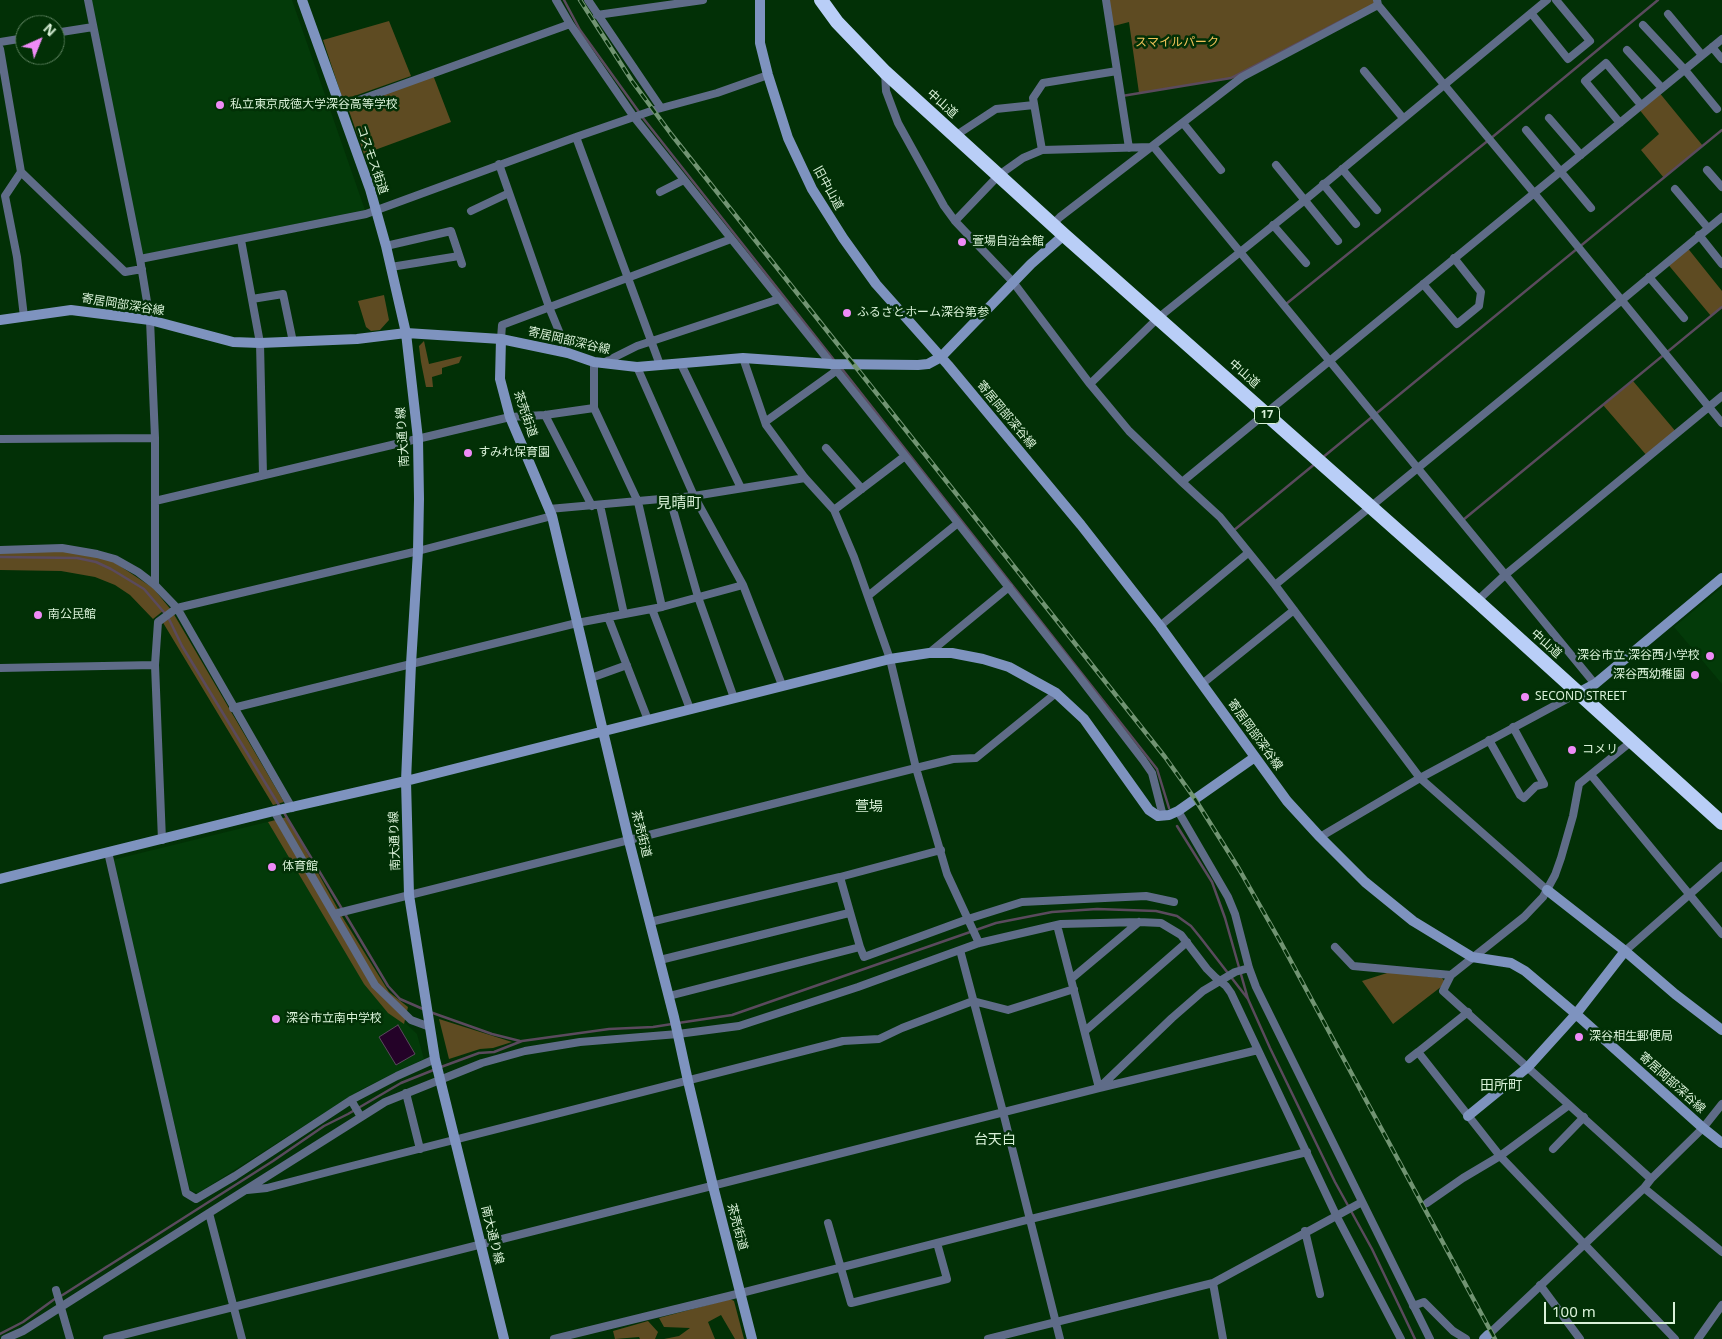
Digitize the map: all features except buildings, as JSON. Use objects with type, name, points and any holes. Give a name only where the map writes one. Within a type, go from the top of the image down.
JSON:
[{"type":"highway","name":"中山道","points":[[821,0],[837,22],[885,72],[955,136],[1477,601],[1722,823]]},
{"type":"street","points":[[88,0],[142,268],[150,320],[155,438],[155,584]]},
{"type":"street","name":"コスモス街道","points":[[302,0],[376,210],[406,333]]},
{"type":"street","points":[[556,0],[570,24],[634,118],[1009,587],[1148,767],[1152,773],[1163,816]]},
{"type":"street","points":[[588,0],[661,108]]},
{"type":"street","points":[[597,15],[681,1],[703,0]]},
{"type":"street","name":"旧中山道","points":[[760,0],[760,43],[768,75],[788,138],[812,189],[843,238],[876,284],[941,357]]},
{"type":"street","points":[[1106,0],[1129,148]]},
{"type":"street","points":[[1090,384],[1158,318],[1305,200],[1547,0]]},
{"type":"street","points":[[1531,13],[1568,59],[1590,41],[1556,0]]},
{"type":"street","points":[[1053,224],[1242,77],[1377,3],[1722,423]]},
{"type":"street","points":[[1668,14],[1702,55]]},
{"type":"street","points":[[340,106],[570,24]]},
{"type":"street","points":[[1643,26],[1685,70],[1718,109]]},
{"type":"street","points":[[65,31],[93,27]]},
{"type":"street","points":[[1182,482],[1722,39]]},
{"type":"street","points":[[0,42],[15,40]]},
{"type":"street","points":[[1712,47],[1722,59]]},
{"type":"street","points":[[0,49],[21,172],[125,272],[142,268]]},
{"type":"street","points":[[1627,50],[1662,88]]},
{"type":"street","points":[[1620,123],[1585,82],[1606,63],[1641,105]]},
{"type":"street","points":[[1042,150],[1033,98],[1043,83],[1117,71]]},
{"type":"street","points":[[1364,71],[1403,118]]},
{"type":"street","points":[[885,72],[886,91],[898,124],[955,222],[1013,282],[1090,384],[1130,431],[1220,516],[1275,584],[1420,778],[1547,890],[1722,1030]]},
{"type":"street","points":[[140,259],[241,240],[376,210],[576,137],[768,75]]},
{"type":"street","points":[[955,136],[996,109],[1034,105]]},
{"type":"street","points":[[1549,118],[1581,155]]},
{"type":"street","points":[[1184,122],[1222,170]]},
{"type":"street","points":[[1526,130],[1591,208]]},
{"type":"street","points":[[576,137],[660,365]]},
{"type":"street","points":[[955,222],[999,175],[1022,158],[1042,150],[1153,146]]},
{"type":"street","points":[[1153,146],[1595,684]]},
{"type":"street","points":[[499,164],[549,307],[568,354]]},
{"type":"street","points":[[1276,165],[1338,241]]},
{"type":"street","points":[[1342,169],[1377,210]]},
{"type":"street","points":[[1707,170],[1722,187]]},
{"type":"street","points":[[21,172],[3,196],[16,257],[24,317]]},
{"type":"street","points":[[660,192],[684,180]]},
{"type":"street","points":[[1323,184],[1356,224]]},
{"type":"street","points":[[1675,189],[1708,228]]},
{"type":"street","points":[[471,211],[509,193]]},
{"type":"street","points":[[1275,584],[1722,217]]},
{"type":"street","points":[[1273,225],[1306,263]]},
{"type":"street","points":[[386,246],[451,231],[460,260],[391,266]]},
{"type":"street","points":[[941,357],[1030,264],[1064,235]]},
{"type":"street","points":[[1699,235],[1722,264]]},
{"type":"street","points":[[500,338],[502,325],[731,239]]},
{"type":"street","points":[[241,240],[260,343],[263,475]]},
{"type":"street","points":[[1423,284],[1457,324],[1479,306],[1481,292],[1454,258]]},
{"type":"street","points":[[1649,277],[1684,318]]},
{"type":"street","points":[[252,299],[283,294],[294,342]]},
{"type":"street","points":[[662,607],[638,502],[594,408],[598,362],[637,346],[779,299]]},
{"type":"street","name":"寄居岡部深谷線","points":[[0,320],[71,310],[150,320],[234,342],[260,343],[357,339],[406,333],[500,338],[598,362],[637,367],[743,358],[833,368],[918,366],[928,364],[941,357],[1081,525],[1160,626],[1287,802],[1320,837],[1365,882],[1413,921],[1472,957],[1511,963],[1526,972],[1722,1143]]},
{"type":"street","name":"南大通り線","points":[[406,333],[418,439],[418,551],[406,781],[409,895],[436,1059],[504,1339]]},
{"type":"street","name":"茶売街道","points":[[500,338],[499,371],[510,416],[551,513],[629,840],[669,996],[713,1186],[752,1339]]},
{"type":"street","points":[[743,358],[765,422],[804,478],[834,510],[854,558],[890,659],[916,768],[947,874],[977,941]]},
{"type":"street","points":[[681,364],[741,488]]},
{"type":"street","points":[[637,367],[694,496],[742,585],[782,685]]},
{"type":"street","points":[[765,422],[833,368]]},
{"type":"street","points":[[1477,601],[1505,574],[1722,396]]},
{"type":"street","points":[[155,501],[510,416],[594,408]]},
{"type":"street","points":[[545,414],[596,506],[624,614]]},
{"type":"street","points":[[0,439],[155,438]]},
{"type":"street","points":[[826,448],[862,489]]},
{"type":"street","points":[[834,510],[905,456]]},
{"type":"street","points":[[162,840],[155,665],[158,622],[174,610],[418,551],[551,513],[596,506],[694,496],[804,478]]},
{"type":"street","points":[[670,499],[698,597],[734,698]]},
{"type":"street","points":[[868,596],[958,523]]},
{"type":"street","points":[[0,550],[62,548],[97,554],[115,559],[155,584],[174,610],[292,808]]},
{"type":"street","points":[[1160,626],[1248,553]]},
{"type":"street","points":[[1320,837],[1488,740],[1595,684],[1722,578]]},
{"type":"street","points":[[233,708],[577,623],[662,607],[742,585]]},
{"type":"street","points":[[929,653],[1009,587]]},
{"type":"street","points":[[652,609],[690,709]]},
{"type":"street","points":[[1202,684],[1294,610]]},
{"type":"street","points":[[608,617],[648,720]]},
{"type":"street","points":[[0,879],[274,811],[406,781],[782,685],[890,659],[929,653],[952,653],[983,659],[1009,667],[1056,693],[1084,718],[1148,810],[1158,816],[1178,811],[1255,757]]},
{"type":"street","points":[[591,678],[627,664]]},
{"type":"street","points":[[0,668],[155,665]]},
{"type":"street","points":[[334,914],[953,759],[976,758],[1056,693]]},
{"type":"street","points":[[1488,740],[1520,795],[1524,798],[1536,786],[1544,784],[1513,727]]},
{"type":"street","points":[[1632,741],[1579,784],[1573,816],[1561,858],[1547,890],[1524,917],[1451,975],[1443,991],[1651,1179]]},
{"type":"street","points":[[1591,775],[1722,934]]},
{"type":"street","points":[[274,811],[375,985],[410,1020],[430,1027]]},
{"type":"street","points":[[1178,811],[1232,906],[1235,974],[1231,993],[1307,1152],[1401,1339]]},
{"type":"street","points":[[650,922],[941,850]]},
{"type":"street","points":[[108,852],[186,1192],[196,1199],[236,1177],[351,1100],[397,1076],[436,1059]]},
{"type":"street","points":[[1468,1116],[1528,1067],[1576,1014],[1624,951],[1722,866]]},
{"type":"street","points":[[840,876],[849,913],[864,957],[1022,902],[1146,896],[1174,902]]},
{"type":"street","points":[[660,960],[849,913]]},
{"type":"street","points":[[1071,979],[1139,922]]},
{"type":"street","points":[[5,1339],[23,1330],[59,1298],[210,1213],[244,1189],[384,1102],[482,1063],[525,1051],[580,1042],[739,1026],[858,988],[960,950],[977,941],[1056,925],[1139,922],[1161,923],[1181,935],[1215,977],[1235,974],[1256,988],[1360,1203],[1430,1339]]},
{"type":"street","points":[[1056,925],[1100,1088]]},
{"type":"street","points":[[1084,1031],[1187,942]]},
{"type":"street","points":[[669,996],[860,947]]},
{"type":"street","points":[[1335,947],[1353,966],[1451,975]]},
{"type":"street","points":[[960,950],[1060,1339]]},
{"type":"street","points":[[1100,1088],[1184,1007],[1203,991],[1235,974]]},
{"type":"street","points":[[244,1189],[267,1188],[843,1041],[879,1039],[902,1028],[973,1001],[1008,1010],[1074,989]]},
{"type":"street","points":[[1409,1060],[1468,1012]]},
{"type":"street","points":[[108,1339],[1003,1112],[1258,1050]]},
{"type":"street","points":[[1418,1052],[1500,1156],[1675,1339]]},
{"type":"street","points":[[406,1093],[420,1149]]},
{"type":"street","points":[[351,1100],[361,1117]]},
{"type":"street","points":[[1427,1203],[1463,1178],[1500,1156],[1569,1104]]},
{"type":"street","points":[[1486,1337],[1644,1188],[1703,1128],[1722,1104]]},
{"type":"street","points":[[1553,1150],[1584,1117]]},
{"type":"street","points":[[554,1339],[937,1242],[1307,1152]]},
{"type":"street","points":[[236,1177],[244,1189]]},
{"type":"street","points":[[1644,1188],[1722,1252]]},
{"type":"street","points":[[988,1339],[1213,1282],[1360,1203]]},
{"type":"street","points":[[210,1213],[242,1339]]},
{"type":"street","points":[[828,1222],[851,1303],[947,1279],[937,1242]]},
{"type":"street","points":[[1305,1231],[1320,1294]]},
{"type":"street","points":[[1213,1282],[1223,1339]]},
{"type":"street","points":[[1540,1285],[1580,1339]]},
{"type":"street","points":[[59,1298],[70,1339]]},
{"type":"street","points":[[1413,1306],[1424,1302],[1453,1331],[1466,1339]]},
{"type":"street","points":[[1698,1339],[1722,1305]]},
{"type":"shaded area","name":"私立東京成徳大学深谷高等学校","points":[[91,0],[292,0],[365,210],[141,254]]},
{"type":"shaded area","name":"深谷市立 深谷西小学校","points":[[1722,587],[1722,684],[1674,627]]},
{"type":"shaded area","name":"深谷市立南中学校","points":[[267,822],[275,822],[386,1004],[417,1034],[424,1059],[362,1089],[198,1193],[190,1190],[112,860]]},
{"type":"shaded area","points":[[398,1025],[415,1054],[396,1065],[379,1037]]},
{"type":"green space","name":"スマイルパーク","points":[[1106,0],[1377,0],[1378,5],[1242,77],[1139,93],[1129,22],[1110,27]]},
{"type":"green space","points":[[389,21],[411,76],[343,100],[323,40]]},
{"type":"green space","points":[[433,75],[451,122],[364,154],[348,108]]},
{"type":"green space","points":[[1658,91],[1703,146],[1664,178],[1641,150],[1659,134],[1638,108]]},
{"type":"green space","points":[[1686,246],[1722,291],[1722,307],[1711,316],[1666,262]]},
{"type":"green space","points":[[384,295],[389,320],[380,330],[371,331],[366,327],[358,301]]},
{"type":"green space","points":[[424,341],[429,364],[462,356],[459,363],[442,368],[442,374],[432,377],[433,387],[426,387],[421,362],[419,346]]},
{"type":"green space","points":[[1633,381],[1677,433],[1648,457],[1603,405]]},
{"type":"green space","points":[[62,550],[96,556],[114,562],[153,588],[172,611],[284,802],[273,805],[162,621],[168,617],[163,611],[153,619],[130,595],[115,585],[95,577],[61,571],[0,570],[0,553]]},
{"type":"green space","points":[[287,817],[343,918],[389,992],[408,1007],[404,1024],[388,1013],[364,984],[268,822]]},
{"type":"green space","points":[[1387,973],[1442,978],[1446,983],[1393,1024],[1362,981]]},
{"type":"green space","points":[[439,1019],[512,1042],[493,1048],[480,1049],[449,1059]]},
{"type":"green space","points":[[730,1299],[734,1301],[744,1339],[735,1339],[721,1315],[708,1322],[715,1339],[664,1339],[679,1336],[690,1328],[664,1327],[659,1318]]},
{"type":"green space","points":[[648,1321],[658,1332],[655,1339],[640,1339],[639,1337],[615,1339],[613,1331]]},
{"type":"waterway","points":[[564,0],[580,30],[639,112]]},
{"type":"waterway","points":[[1286,304],[1658,0]]},
{"type":"waterway","points":[[1122,96],[1231,78],[1350,16]]},
{"type":"waterway","points":[[643,118],[834,360]]},
{"type":"waterway","points":[[1322,458],[1722,130]]},
{"type":"waterway","points":[[1463,520],[1722,307]]},
{"type":"waterway","points":[[842,369],[1157,769],[1169,808]]},
{"type":"waterway","points":[[1233,531],[1316,463]]},
{"type":"waterway","points":[[0,557],[77,558],[96,562],[144,589],[168,617],[182,646],[280,807]]},
{"type":"waterway","points":[[283,811],[342,909]]},
{"type":"waterway","points":[[1177,826],[1212,882],[1225,918],[1248,999],[1270,1048],[1335,1182],[1372,1249],[1415,1339]]},
{"type":"waterway","points":[[678,1023],[732,1015],[996,923],[1052,912],[1097,909],[1156,911],[1177,916],[1191,926],[1248,999]]},
{"type":"waterway","points":[[345,914],[388,986],[400,999],[423,1009]]},
{"type":"waterway","points":[[430,1012],[492,1034],[520,1041]]},
{"type":"waterway","points":[[441,1067],[479,1053],[494,1052],[522,1041],[609,1029],[672,1024]]},
{"type":"waterway","points":[[61,1296],[273,1161],[324,1126],[401,1083],[436,1069]]},
{"type":"waterway","points":[[0,1334],[23,1322],[56,1298]]},
{"type":"railway","points":[[580,0],[632,81],[671,134],[1165,757],[1195,799],[1239,869],[1280,941],[1495,1339]]},
{"type":"place","name":"私立東京成徳大学深谷高等学校","points":[[220,105]]},
{"type":"place","name":"萱場自治会館","points":[[962,242]]},
{"type":"place","name":"ふるさとホーム深谷第参","points":[[847,313]]},
{"type":"place","name":"すみれ保育園","points":[[468,453]]},
{"type":"place","name":"南公民館","points":[[38,615]]},
{"type":"place","name":"深谷市立 深谷西小学校","points":[[1710,656]]},
{"type":"place","name":"深谷西幼稚園","points":[[1695,675]]},
{"type":"place","name":"SECOND STREET","points":[[1525,697]]},
{"type":"place","name":"コメリ","points":[[1572,750]]},
{"type":"place","name":"体育館","points":[[272,867]]},
{"type":"place","name":"深谷市立南中学校","points":[[276,1019]]},
{"type":"place","name":"深谷相生郵便局","points":[[1579,1037]]},
{"type":"district","name":"見晴町","points":[[679,504]]},
{"type":"district","name":"萱場","points":[[869,807]]},
{"type":"district","name":"田所町","points":[[1501,1086]]},
{"type":"district","name":"台天白","points":[[995,1140]]}]
